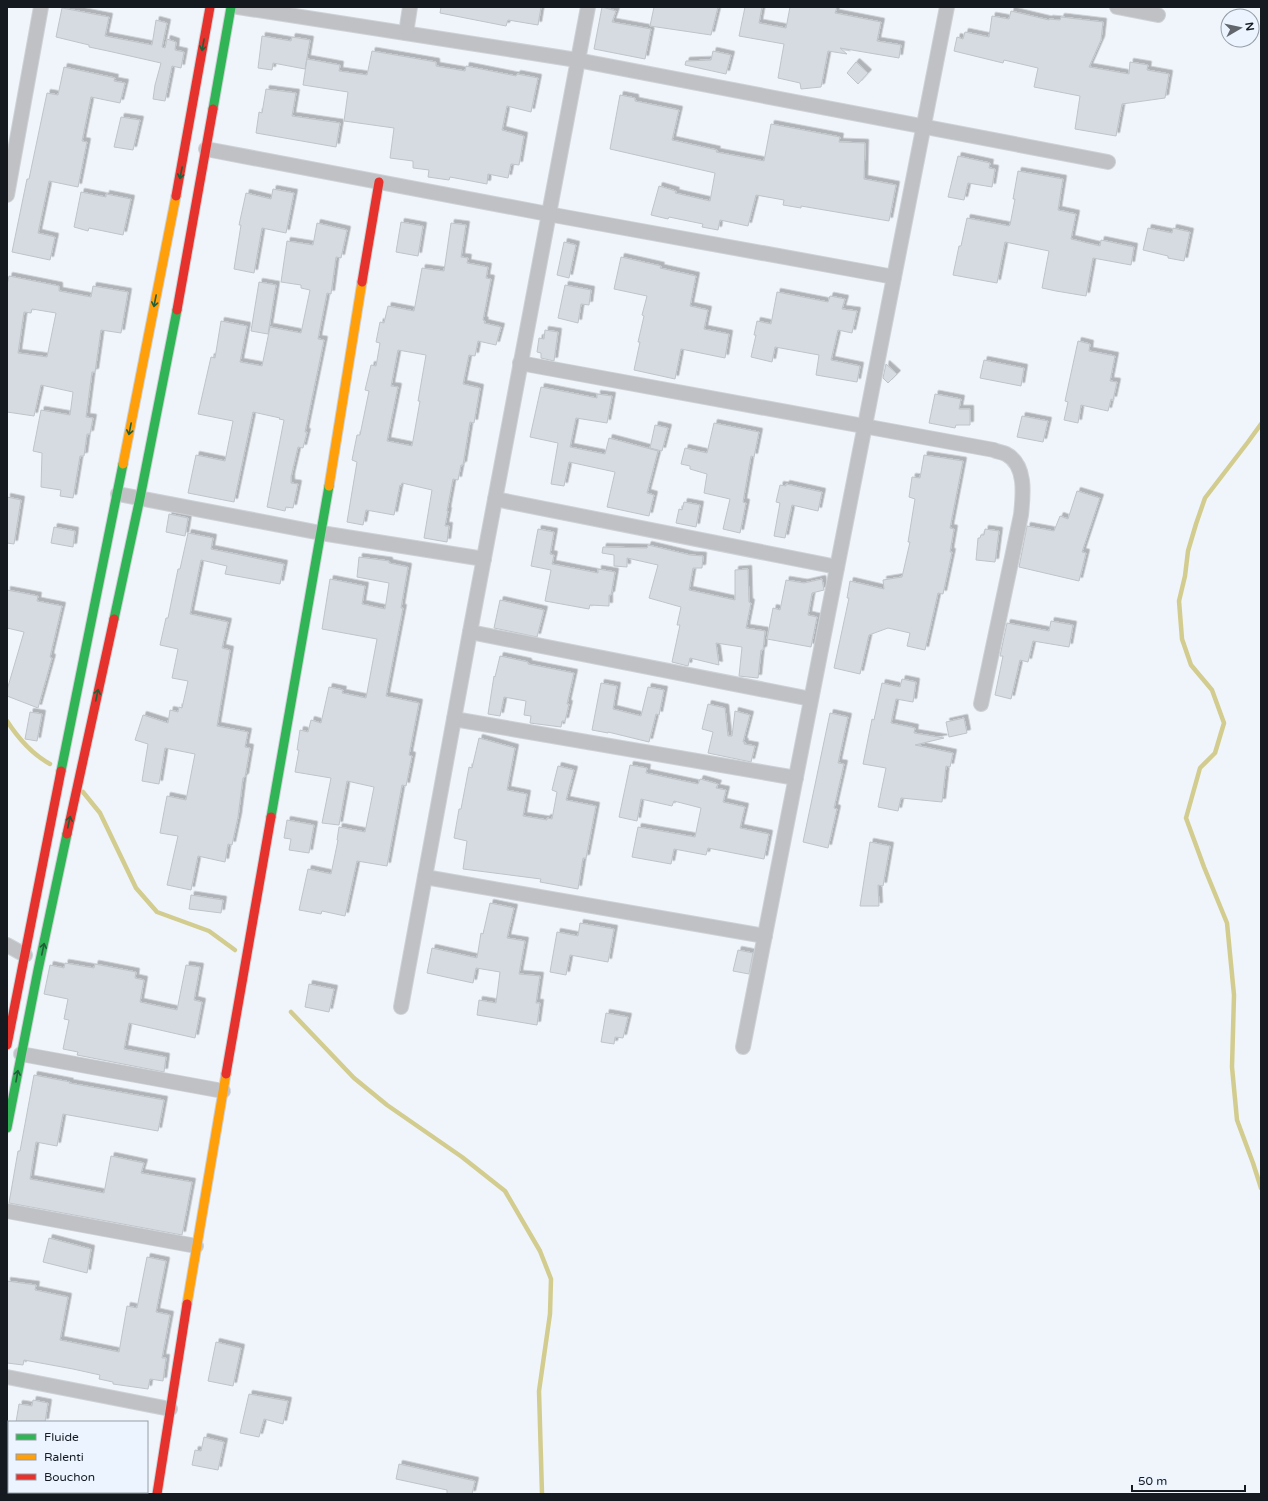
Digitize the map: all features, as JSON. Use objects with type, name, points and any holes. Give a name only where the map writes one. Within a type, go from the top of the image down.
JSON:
[{"type":"street","points":[[7,194],[41,7]]},
{"type":"street","points":[[7,1046],[118,494],[186,145],[210,7]]},
{"type":"street","points":[[7,1128],[68,826],[140,498],[206,149],[231,7]]},
{"type":"street","points":[[238,7],[577,60],[1108,162]]},
{"type":"street","points":[[406,33],[410,7]]},
{"type":"street","points":[[401,1007],[520,363],[588,7]]},
{"type":"street","points":[[743,1047],[947,7]]},
{"type":"street","points":[[1117,7],[1158,15]]},
{"type":"street","points":[[206,149],[548,214],[894,277]]},
{"type":"street","points":[[157,1494],[196,1246],[320,533],[379,182]]},
{"type":"street","points":[[520,363],[1006,454],[1014,462],[1021,474],[1023,489],[1021,515],[981,704]]},
{"type":"street","points":[[118,494],[320,533],[484,558]]},
{"type":"street","points":[[495,499],[837,567]]},
{"type":"street","points":[[470,632],[811,699]]},
{"type":"street","points":[[454,719],[796,778]]},
{"type":"street","points":[[425,877],[765,936]]},
{"type":"street","points":[[7,945],[25,955]]},
{"type":"street","points":[[21,1054],[223,1091]]},
{"type":"street","points":[[7,1211],[196,1246]]},
{"type":"street","points":[[7,1377],[170,1409]]},
{"type":"building","points":[[441,7],[541,7],[538,25],[508,20],[506,26],[440,13]]},
{"type":"building","points":[[602,7],[616,11],[612,22],[651,29],[645,59],[594,49]]},
{"type":"building","points":[[654,7],[718,7],[711,35],[650,26]]},
{"type":"building","points":[[745,7],[762,7],[759,23],[786,28],[790,7],[837,7],[835,13],[881,22],[877,41],[901,45],[899,58],[840,48],[847,54],[828,51],[821,87],[801,89],[800,83],[778,78],[784,44],[739,36]]},
{"type":"building","points":[[62,8],[109,17],[105,36],[152,45],[156,20],[167,23],[162,47],[165,48],[167,39],[176,42],[175,50],[184,52],[181,68],[172,66],[165,101],[153,99],[161,63],[89,47],[89,45],[56,37]]},
{"type":"building","points":[[1011,11],[1049,20],[1060,20],[1061,17],[1103,22],[1101,40],[1089,67],[1129,74],[1130,62],[1148,65],[1147,70],[1169,74],[1165,98],[1122,104],[1116,136],[1075,129],[1080,96],[1034,87],[1038,68],[1004,60],[1003,63],[954,51],[957,37],[963,39],[965,32],[989,37],[992,16],[1009,19]]},
{"type":"building","points":[[262,36],[291,41],[292,37],[310,40],[305,69],[273,63],[272,70],[258,68]]},
{"type":"building","points":[[372,51],[436,62],[436,66],[465,71],[466,66],[516,76],[517,74],[538,78],[531,112],[507,106],[502,130],[524,136],[519,165],[511,164],[508,178],[488,174],[487,184],[450,177],[449,180],[428,177],[429,170],[413,168],[413,161],[390,158],[394,128],[344,121],[348,92],[303,85],[307,59],[340,65],[339,71],[367,75]]},
{"type":"building","points":[[713,51],[731,55],[726,74],[685,65],[686,61],[711,60]]},
{"type":"building","points":[[856,62],[868,73],[858,84],[847,73]]},
{"type":"building","points":[[64,67],[115,78],[114,81],[125,83],[120,103],[91,97],[82,141],[87,142],[78,187],[49,181],[38,233],[55,237],[50,260],[12,252],[47,93],[58,95]]},
{"type":"building","points":[[266,89],[296,93],[292,116],[340,123],[336,147],[256,133],[259,112],[262,113]]},
{"type":"building","points":[[620,95],[635,98],[635,101],[679,110],[672,140],[717,150],[716,152],[764,161],[771,124],[840,137],[839,142],[865,143],[864,179],[896,185],[889,221],[801,206],[801,208],[783,205],[784,200],[756,195],[748,226],[720,220],[718,230],[702,227],[703,224],[651,215],[659,186],[676,191],[675,193],[710,201],[715,173],[610,149]]},
{"type":"building","points":[[121,117],[140,120],[133,150],[114,147]]},
{"type":"building","points":[[958,156],[990,163],[989,168],[995,169],[992,187],[968,183],[964,200],[948,197]]},
{"type":"building","points":[[1018,171],[1063,179],[1058,210],[1076,214],[1071,239],[1100,246],[1101,240],[1134,247],[1131,265],[1093,258],[1086,296],[1056,291],[1042,288],[1049,251],[1005,242],[997,283],[953,275],[967,218],[1010,225]]},
{"type":"building","points":[[273,189],[294,193],[286,233],[262,228],[254,273],[234,269],[241,225],[239,225],[246,193],[271,199]]},
{"type":"building","points":[[81,192],[106,197],[106,194],[131,199],[123,235],[89,228],[88,231],[74,227]]},
{"type":"building","points":[[401,222],[423,226],[418,256],[396,252]]},
{"type":"building","points":[[317,223],[347,230],[341,258],[336,257],[331,294],[327,293],[318,339],[324,340],[305,432],[307,432],[303,448],[298,447],[291,477],[291,483],[298,484],[293,508],[286,507],[285,511],[267,507],[284,420],[253,412],[234,502],[188,493],[196,455],[225,461],[233,421],[198,414],[211,357],[215,358],[221,321],[247,326],[240,362],[262,366],[270,327],[301,333],[310,290],[301,288],[301,285],[281,282],[287,241],[313,245]]},
{"type":"building","points":[[451,223],[466,225],[461,257],[468,258],[467,263],[488,267],[486,278],[491,279],[483,320],[485,321],[484,323],[501,327],[496,345],[478,341],[475,356],[469,355],[463,384],[480,388],[474,423],[470,422],[463,465],[461,465],[458,480],[453,479],[445,526],[449,526],[447,542],[424,538],[432,490],[402,483],[401,486],[400,485],[394,515],[366,510],[363,525],[347,522],[357,462],[352,460],[357,435],[360,435],[369,391],[365,390],[371,365],[376,366],[380,343],[376,342],[380,322],[384,323],[388,306],[414,311],[422,268],[444,271]],"holes":[[[398,350],[426,355],[412,446],[387,441],[398,387],[391,386]]]},
{"type":"building","points":[[1148,228],[1172,233],[1173,228],[1190,232],[1184,261],[1168,258],[1168,256],[1143,250]]},
{"type":"building","points":[[564,242],[576,245],[569,278],[557,275]]},
{"type":"building","points":[[621,257],[696,276],[690,306],[708,310],[704,329],[729,334],[725,358],[681,349],[675,379],[634,370],[644,316],[642,315],[647,296],[614,289]]},
{"type":"building","points":[[9,276],[59,286],[59,291],[91,297],[93,286],[128,292],[121,333],[101,330],[95,372],[92,372],[86,417],[93,418],[90,434],[87,434],[84,456],[80,456],[73,498],[60,496],[61,490],[41,487],[42,453],[33,451],[41,410],[70,415],[73,392],[41,385],[34,416],[7,412],[7,285]],"holes":[[[32,309],[56,313],[47,357],[18,353],[24,312],[31,313]]]},
{"type":"building","points":[[259,282],[276,285],[268,334],[251,331]]},
{"type":"building","points":[[565,285],[591,290],[589,305],[581,304],[578,323],[558,318]]},
{"type":"building","points":[[777,292],[828,302],[830,296],[845,299],[842,309],[857,311],[852,333],[838,330],[831,360],[860,366],[857,382],[816,375],[819,355],[775,347],[772,362],[751,357],[756,335],[754,335],[757,321],[771,324]]},
{"type":"building","points":[[545,330],[558,332],[554,361],[541,358],[541,353],[537,352],[539,338],[544,339]]},
{"type":"building","points":[[1078,341],[1090,344],[1089,351],[1115,356],[1110,381],[1117,382],[1113,400],[1111,399],[1108,411],[1081,405],[1078,423],[1064,420],[1068,402],[1065,401]]},
{"type":"building","points":[[984,360],[1024,368],[1021,386],[980,378]]},
{"type":"building","points":[[886,364],[897,374],[888,383],[883,378]]},
{"type":"building","points":[[541,387],[597,398],[597,394],[612,396],[607,423],[576,418],[570,447],[605,454],[609,438],[658,451],[647,493],[654,495],[649,516],[607,507],[615,472],[569,462],[564,486],[551,484],[558,443],[530,437]]},
{"type":"building","points":[[935,394],[961,399],[959,409],[970,409],[970,425],[956,425],[955,428],[929,423]]},
{"type":"building","points":[[1022,416],[1048,421],[1043,442],[1017,437]]},
{"type":"building","points":[[714,423],[759,432],[754,457],[751,456],[743,502],[746,503],[740,533],[723,529],[730,499],[704,493],[707,474],[690,469],[690,466],[681,464],[685,448],[707,453]]},
{"type":"building","points":[[655,425],[668,428],[662,451],[650,448]]},
{"type":"building","points":[[924,455],[963,461],[950,528],[954,529],[950,552],[952,552],[943,594],[938,593],[925,650],[907,646],[910,633],[888,628],[869,635],[860,674],[834,668],[849,598],[847,598],[850,581],[884,589],[883,580],[902,577],[910,542],[908,542],[915,499],[909,497],[912,477],[920,478]]},
{"type":"building","points":[[786,484],[822,492],[818,511],[792,505],[785,538],[774,536],[780,503],[776,502],[780,485],[786,486]]},
{"type":"building","points":[[1077,491],[1100,498],[1082,552],[1086,553],[1079,581],[1019,567],[1027,526],[1054,531],[1060,516],[1068,519]]},
{"type":"building","points":[[7,497],[21,500],[14,544],[7,543]]},
{"type":"building","points":[[684,502],[700,505],[696,527],[676,523],[679,509],[682,510]]},
{"type":"building","points":[[169,514],[188,518],[185,536],[166,532]]},
{"type":"building","points":[[54,527],[75,531],[73,547],[51,543]]},
{"type":"building","points":[[538,529],[554,532],[550,554],[554,555],[552,564],[598,573],[598,569],[615,572],[611,595],[609,595],[609,606],[590,605],[589,609],[545,601],[551,570],[531,566]]},
{"type":"building","points":[[985,529],[999,531],[995,562],[976,560],[978,538],[980,538],[981,535],[984,535]]},
{"type":"building","points":[[188,533],[213,538],[211,549],[284,564],[280,584],[225,574],[227,566],[201,560],[190,614],[228,622],[222,648],[230,650],[217,726],[248,732],[245,747],[250,748],[245,777],[243,778],[238,817],[232,845],[228,844],[225,862],[198,856],[191,890],[167,885],[178,836],[160,833],[167,796],[186,800],[195,754],[165,748],[159,784],[142,781],[148,744],[135,740],[143,715],[168,723],[170,710],[178,712],[179,707],[182,708],[188,681],[172,678],[178,649],[160,645],[166,618],[168,618],[178,569],[180,569]]},
{"type":"building","points":[[648,545],[690,555],[703,556],[702,568],[693,568],[689,590],[735,600],[735,570],[748,569],[749,602],[751,603],[746,628],[765,631],[758,678],[739,676],[742,647],[716,643],[719,665],[690,658],[688,666],[672,662],[680,625],[677,625],[681,607],[649,598],[658,565],[627,558],[627,567],[614,566],[614,555],[602,553],[603,547],[647,548]]},
{"type":"building","points":[[359,557],[389,561],[389,563],[408,567],[401,608],[403,608],[386,696],[419,703],[409,755],[412,756],[406,786],[402,785],[387,866],[357,861],[345,916],[322,911],[321,914],[299,910],[308,869],[331,874],[339,827],[365,832],[374,787],[347,781],[339,825],[322,823],[331,778],[295,772],[299,750],[297,750],[300,730],[308,732],[311,720],[321,723],[329,687],[343,690],[342,693],[366,698],[377,639],[322,629],[330,579],[365,586],[362,604],[385,609],[389,583],[357,577]]},
{"type":"building","points":[[822,579],[824,590],[812,593],[808,615],[817,617],[811,647],[767,639],[773,608],[780,610],[786,580],[804,583]]},
{"type":"building","points":[[7,590],[38,596],[37,601],[62,606],[50,657],[52,658],[38,708],[7,696],[7,690],[24,632],[7,628]]},
{"type":"building","points":[[500,600],[544,610],[537,637],[494,628]]},
{"type":"building","points":[[1051,621],[1073,625],[1069,647],[1033,641],[1028,662],[1020,660],[1011,699],[995,695],[1003,656],[1000,656],[1007,623],[1049,631]]},
{"type":"building","points":[[500,656],[528,662],[528,664],[574,673],[565,721],[562,721],[561,727],[530,723],[531,716],[524,715],[526,701],[504,697],[500,716],[488,714],[494,676],[495,677]]},
{"type":"building","points":[[902,679],[916,682],[913,702],[896,699],[891,723],[915,728],[914,733],[944,738],[915,745],[953,753],[950,767],[946,766],[942,802],[901,798],[898,811],[878,807],[886,768],[863,764],[872,719],[874,720],[882,683],[900,687]]},
{"type":"building","points":[[601,683],[617,686],[613,709],[641,716],[648,687],[664,690],[659,715],[656,714],[649,742],[608,732],[592,730]]},
{"type":"building","points":[[708,704],[725,708],[728,736],[732,736],[735,711],[750,715],[743,742],[745,742],[744,744],[755,746],[751,762],[708,753],[713,732],[702,729]]},
{"type":"building","points":[[30,712],[42,714],[37,741],[25,739]]},
{"type":"building","points":[[830,713],[848,717],[838,763],[844,764],[834,808],[837,809],[828,848],[803,842]]},
{"type":"building","points":[[964,718],[967,733],[949,737],[946,722]]},
{"type":"building","points":[[479,738],[515,748],[507,790],[527,794],[523,816],[547,820],[547,818],[552,819],[557,792],[552,790],[558,766],[574,770],[566,800],[596,806],[586,858],[583,858],[578,889],[540,882],[541,879],[463,869],[467,841],[454,838],[469,767],[472,768]]},
{"type":"building","points":[[630,765],[647,768],[646,773],[698,784],[700,779],[718,784],[716,788],[726,790],[723,802],[745,807],[740,828],[769,834],[764,859],[708,848],[706,855],[674,849],[671,864],[632,857],[638,827],[695,837],[701,808],[674,801],[672,806],[641,799],[637,821],[619,817]]},
{"type":"building","points":[[287,820],[314,825],[309,853],[289,850],[291,839],[284,838]]},
{"type":"building","points":[[870,842],[890,846],[883,886],[878,885],[879,906],[860,906]]},
{"type":"building","points":[[191,895],[223,900],[221,913],[189,909]]},
{"type":"building","points":[[490,903],[514,908],[507,938],[525,941],[519,974],[540,976],[536,1003],[540,1003],[537,1025],[477,1015],[479,1000],[496,1003],[500,972],[476,968],[473,983],[427,973],[432,948],[477,958],[481,933],[483,934]]},
{"type":"building","points":[[580,923],[614,929],[608,962],[570,955],[566,975],[550,972],[557,932],[578,936]]},
{"type":"building","points":[[738,950],[753,953],[749,974],[733,971]]},
{"type":"building","points":[[65,963],[94,968],[95,964],[136,972],[135,978],[144,980],[140,1002],[177,1010],[186,965],[200,967],[194,1000],[202,1002],[195,1038],[129,1023],[124,1049],[166,1057],[164,1072],[77,1055],[78,1052],[63,1049],[69,1020],[64,1019],[68,999],[44,994],[50,965],[64,968]]},
{"type":"building","points":[[309,984],[334,989],[329,1012],[305,1007]]},
{"type":"building","points":[[606,1013],[628,1017],[623,1038],[615,1037],[614,1044],[601,1042]]},
{"type":"building","points":[[34,1075],[70,1082],[69,1083],[164,1100],[158,1131],[63,1114],[57,1146],[36,1142],[30,1179],[104,1193],[111,1156],[144,1163],[141,1173],[192,1182],[182,1235],[9,1203]]},
{"type":"building","points":[[49,1238],[91,1249],[87,1273],[43,1262]]},
{"type":"building","points":[[147,1257],[166,1261],[156,1312],[170,1315],[162,1358],[166,1358],[163,1381],[150,1379],[148,1389],[113,1384],[113,1382],[99,1379],[100,1375],[73,1369],[24,1360],[23,1365],[7,1363],[7,1281],[36,1285],[35,1290],[68,1297],[60,1340],[119,1352],[127,1306],[137,1308]]},
{"type":"building","points":[[216,1342],[241,1348],[233,1386],[208,1381]]},
{"type":"building","points":[[249,1394],[288,1401],[283,1424],[264,1419],[259,1437],[240,1433]]},
{"type":"building","points":[[33,1400],[48,1403],[45,1421],[16,1421],[19,1404],[32,1406]]},
{"type":"building","points":[[204,1437],[224,1442],[218,1470],[192,1465],[195,1450],[201,1451]]},
{"type":"building","points":[[399,1464],[475,1481],[472,1494],[447,1494],[447,1490],[396,1479]]},
{"type":"waterway","points":[[1261,424],[1205,498],[1188,551],[1185,576],[1179,601],[1182,639],[1191,665],[1212,690],[1224,723],[1215,753],[1200,768],[1186,818],[1227,923],[1234,995],[1232,1067],[1237,1120],[1261,1188]]},
{"type":"waterway","points":[[7,721],[26,745],[43,760],[50,764]]},
{"type":"waterway","points":[[83,792],[100,813],[136,888],[157,912],[209,931],[235,950]]},
{"type":"waterway","points":[[291,1012],[354,1078],[387,1105],[462,1157],[505,1191],[540,1251],[551,1279],[550,1314],[539,1391],[542,1494]]},
{"type":"traffic: fast","points":[[213,109],[231,7]]},
{"type":"traffic: fast","points":[[114,619],[140,498],[177,310]]},
{"type":"traffic: fast","points":[[61,771],[123,464]]},
{"type":"traffic: fast","points":[[271,817],[329,486]]},
{"type":"traffic: fast","points":[[7,1128],[38,970],[67,834]]},
{"type":"traffic: slow","points":[[123,464],[176,196]]},
{"type":"traffic: slow","points":[[329,486],[362,282]]},
{"type":"traffic: slow","points":[[187,1304],[226,1074]]},
{"type":"traffic: jam","points":[[176,196],[210,7]]},
{"type":"traffic: jam","points":[[177,310],[213,109]]},
{"type":"traffic: jam","points":[[362,282],[379,182]]},
{"type":"traffic: jam","points":[[67,834],[114,619]]},
{"type":"traffic: jam","points":[[7,1045],[61,771]]},
{"type":"traffic: jam","points":[[226,1074],[271,817]]},
{"type":"traffic: jam","points":[[157,1494],[187,1304]]}]
